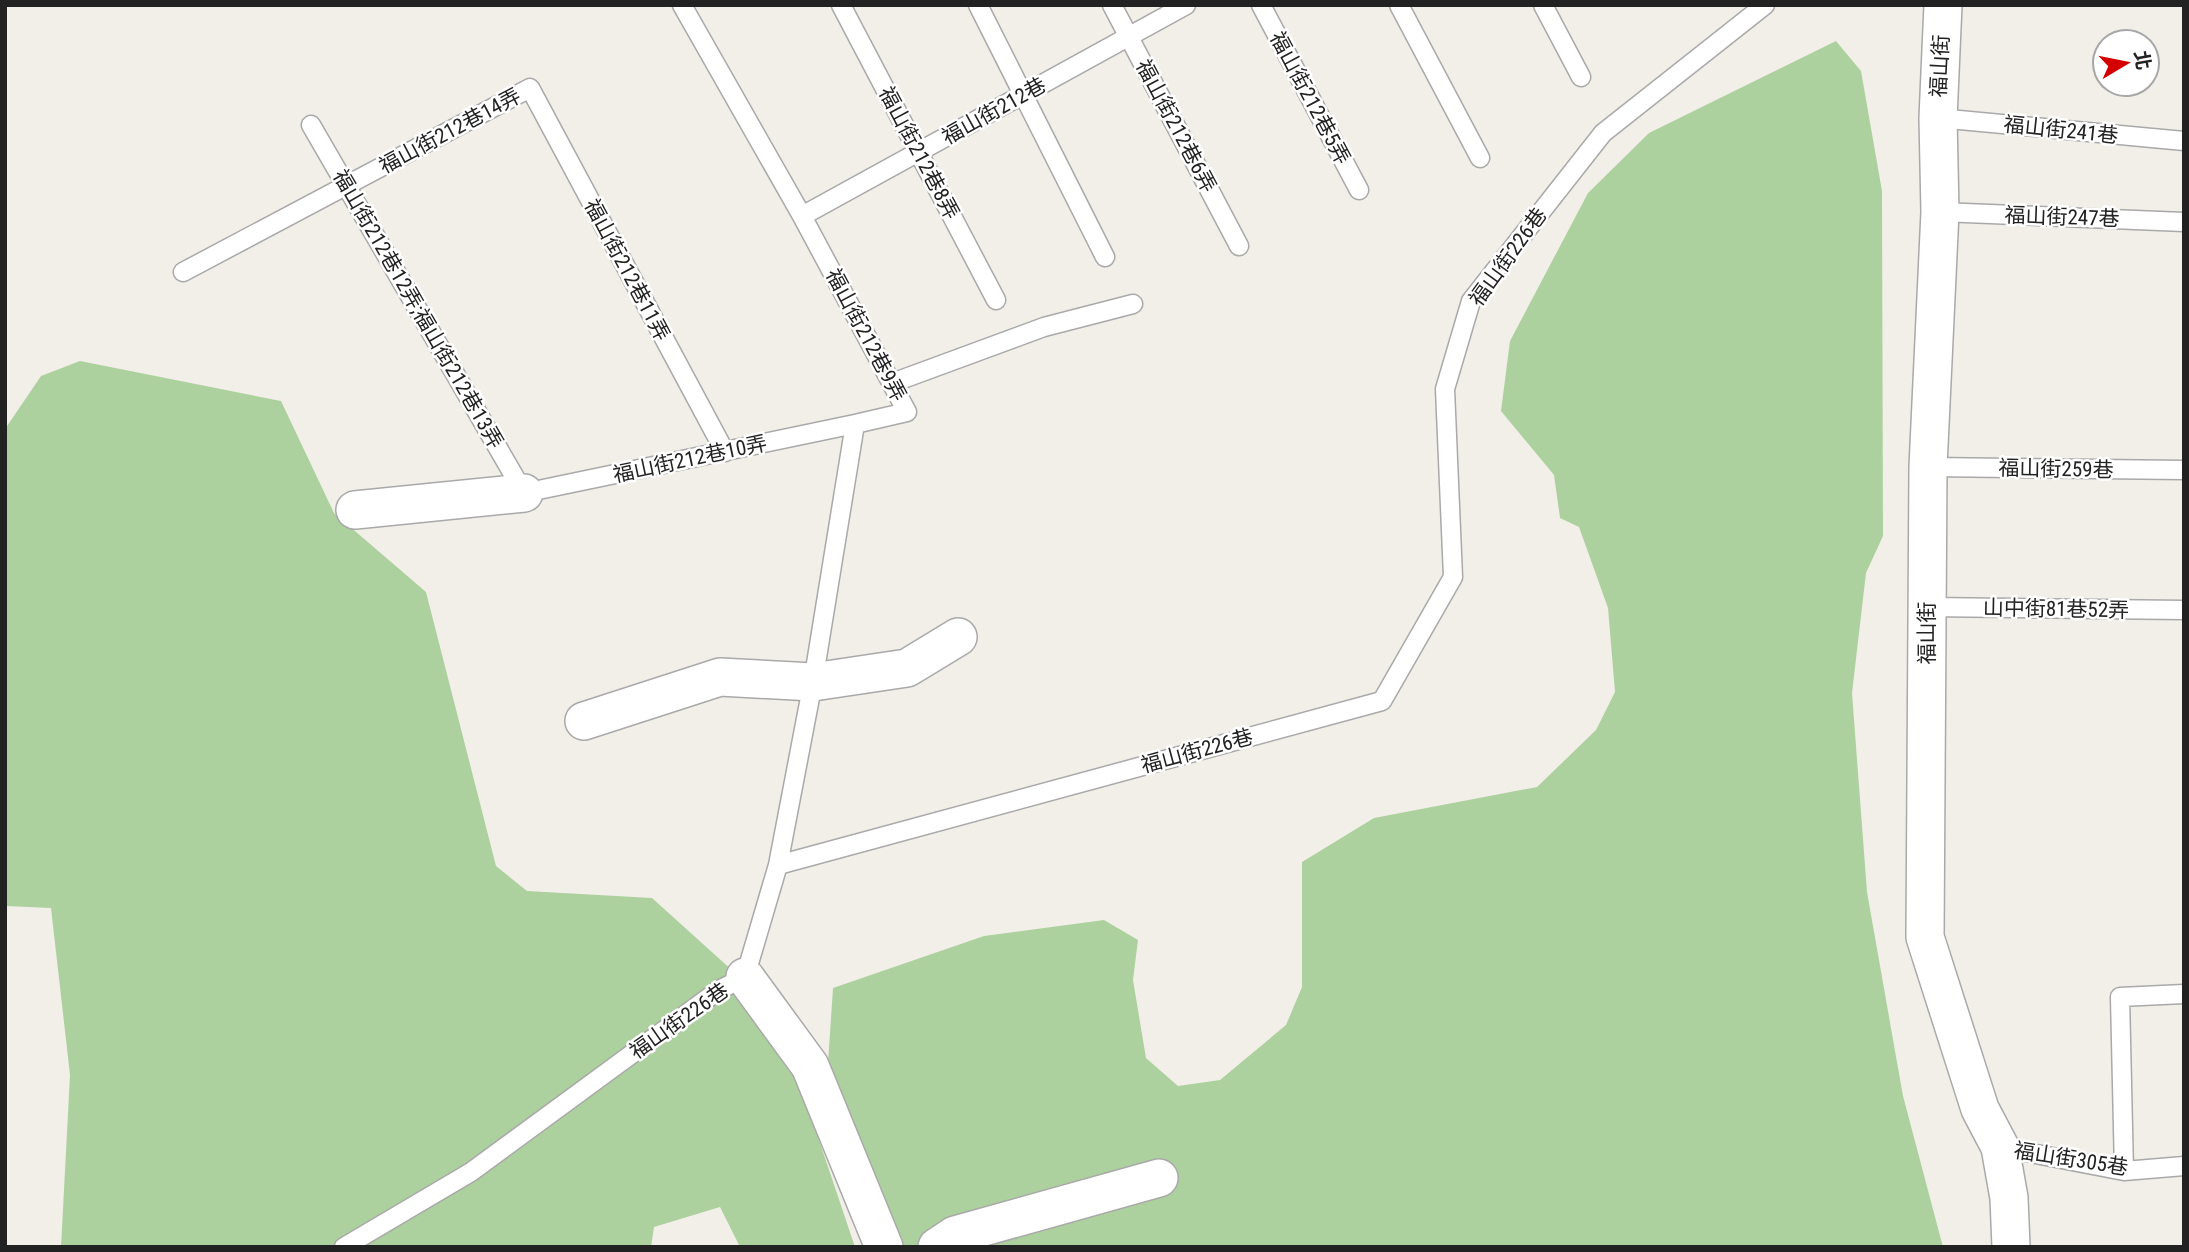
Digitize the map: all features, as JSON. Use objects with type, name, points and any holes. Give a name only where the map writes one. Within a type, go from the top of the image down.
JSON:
[{"type":"street","name":"福山街","points":[[1943,5],[1938,118],[1940,212],[1928,467],[1925,937],[1980,1109],[2000,1147],[2009,1198],[2011,1247]]},
{"type":"street","points":[[355,510],[524,494]]},
{"type":"street","points":[[584,721],[720,677],[813,682],[907,668],[958,637]]},
{"type":"street","points":[[745,977],[810,1066],[884,1247]]},
{"type":"street","points":[[937,1247],[955,1235],[1158,1178]]},
{"type":"lane","name":"福山街212巷9弄","points":[[681,5],[802,216],[907,412],[855,424]]},
{"type":"lane","name":"福山街212巷8弄","points":[[841,5],[996,300]]},
{"type":"lane","points":[[978,5],[1105,257]]},
{"type":"lane","name":"福山街212巷6弄","points":[[1112,5],[1239,246]]},
{"type":"lane","name":"福山街212巷","points":[[802,216],[1186,5]]},
{"type":"lane","name":"福山街212巷5弄","points":[[1261,5],[1359,190]]},
{"type":"lane","points":[[1399,5],[1480,158]]},
{"type":"lane","points":[[1543,5],[1581,77]]},
{"type":"lane","name":"福山街226巷","points":[[344,1247],[471,1172],[719,990],[745,977],[778,865],[1382,701],[1453,577],[1445,389],[1471,301],[1603,133],[1765,5]]},
{"type":"lane","name":"福山街212巷14弄","points":[[183,272],[530,88]]},
{"type":"lane","name":"福山街212巷11弄","points":[[530,88],[725,452]]},
{"type":"lane","name":"福山街241巷","points":[[1938,118],[2184,141]]},
{"type":"lane","name":"福山街212巷12弄;福山街212巷13弄","points":[[311,125],[524,494]]},
{"type":"lane","name":"福山街247巷","points":[[1940,212],[2184,222]]},
{"type":"lane","points":[[892,383],[1044,327],[1133,304]]},
{"type":"lane","points":[[778,865],[813,682],[855,424]]},
{"type":"lane","name":"福山街212巷10弄","points":[[524,494],[855,424]]},
{"type":"lane","name":"福山街259巷","points":[[1928,467],[2184,470]]},
{"type":"lane","name":"山中街81巷52弄","points":[[1927,607],[2184,610]]},
{"type":"lane","points":[[2124,1171],[2120,997],[2184,994]]},
{"type":"lane","name":"福山街305巷","points":[[2000,1147],[2124,1171],[2184,1166]]},
{"type":"green space","points":[[1836,41],[1861,71],[1882,191],[1883,536],[1866,573],[1852,693],[1867,892],[1903,1096],[1943,1247],[902,1247],[828,1063],[833,988],[984,936],[1104,920],[1138,940],[1133,980],[1146,1058],[1178,1086],[1220,1080],[1286,1025],[1302,987],[1302,862],[1374,818],[1537,787],[1596,730],[1615,692],[1608,608],[1579,527],[1560,518],[1554,475],[1501,411],[1510,341],[1588,193],[1649,133]]},
{"type":"green space","points":[[80,361],[281,401],[334,513],[426,592],[496,866],[527,891],[652,898],[744,981],[789,1051],[855,1247],[740,1247],[720,1207],[654,1227],[651,1247],[61,1247],[70,1075],[51,908],[5,906],[5,429],[41,376]]}]
